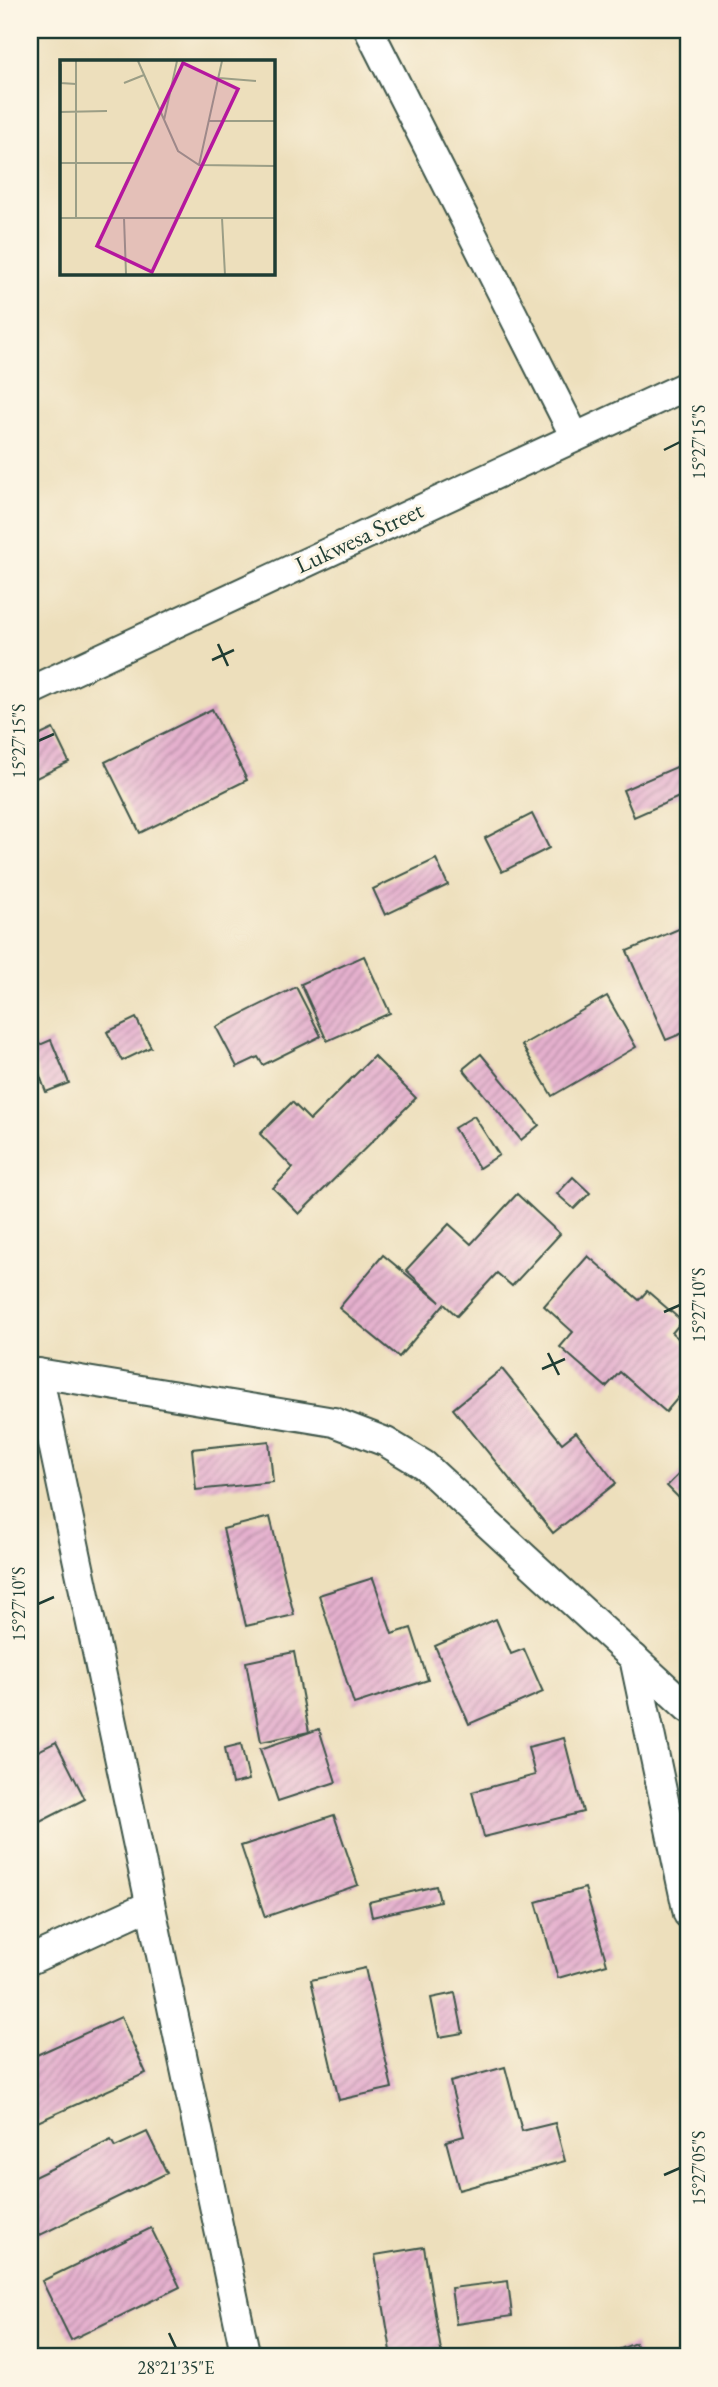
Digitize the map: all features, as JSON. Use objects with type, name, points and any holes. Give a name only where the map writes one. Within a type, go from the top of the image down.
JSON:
[{"type":"street","points":[[369,30],[575,437]]},
{"type":"street","name":"Lukwesa Street","points":[[30,691],[688,385]]},
{"type":"street","points":[[246,2357],[34,1375],[334,1422],[386,1442],[424,1465],[688,1708]]},
{"type":"street","points":[[634,1658],[688,1914]]},
{"type":"street","points":[[30,1960],[150,1905]]},
{"type":"building","points":[[212,709],[247,780],[140,833],[105,762]]},
{"type":"building","points":[[53,729],[69,762],[30,781],[30,740]]},
{"type":"building","points":[[688,762],[688,793],[634,817],[623,790]]},
{"type":"building","points":[[532,814],[549,848],[502,872],[485,838]]},
{"type":"building","points":[[436,859],[448,885],[385,915],[373,889]]},
{"type":"building","points":[[688,925],[688,1031],[666,1040],[627,951]]},
{"type":"building","points":[[364,956],[390,1013],[327,1041],[301,984]]},
{"type":"building","points":[[296,987],[321,1036],[263,1065],[258,1057],[237,1067],[216,1027]]},
{"type":"building","points":[[607,996],[636,1047],[552,1096],[522,1045]]},
{"type":"building","points":[[136,1018],[151,1047],[122,1061],[107,1032]]},
{"type":"building","points":[[51,1040],[69,1083],[46,1092],[30,1049]]},
{"type":"building","points":[[481,1054],[539,1125],[521,1140],[463,1069]]},
{"type":"building","points":[[374,1056],[416,1098],[299,1214],[273,1188],[293,1168],[260,1134],[292,1102],[310,1120]]},
{"type":"building","points":[[474,1116],[499,1155],[479,1168],[454,1128]]},
{"type":"building","points":[[573,1177],[590,1193],[574,1209],[557,1194]]},
{"type":"building","points":[[517,1194],[560,1234],[512,1286],[497,1273],[457,1316],[444,1304],[399,1357],[339,1308],[383,1255],[440,1302],[406,1270],[449,1224],[471,1244]]},
{"type":"building","points":[[588,1256],[639,1300],[647,1291],[682,1321],[672,1333],[688,1347],[688,1386],[666,1412],[620,1372],[606,1387],[560,1347],[573,1332],[544,1306]]},
{"type":"building","points":[[502,1369],[562,1443],[576,1432],[616,1483],[553,1533],[453,1409]]},
{"type":"building","points":[[269,1441],[273,1482],[196,1490],[192,1449]]},
{"type":"building","points":[[688,1465],[688,1507],[667,1486]]},
{"type":"building","points":[[270,1517],[294,1615],[246,1626],[223,1529]]},
{"type":"building","points":[[373,1578],[392,1634],[411,1628],[428,1680],[354,1704],[319,1595]]},
{"type":"building","points":[[496,1619],[511,1654],[524,1649],[543,1692],[469,1724],[435,1646]]},
{"type":"building","points":[[294,1652],[309,1732],[261,1742],[246,1662]]},
{"type":"building","points":[[319,1729],[336,1782],[278,1801],[260,1749]]},
{"type":"building","points":[[564,1738],[583,1812],[484,1837],[472,1792],[535,1775],[528,1747]]},
{"type":"building","points":[[56,1742],[85,1799],[30,1827],[30,1755]]},
{"type":"building","points":[[241,1744],[249,1780],[232,1784],[225,1748]]},
{"type":"building","points":[[334,1815],[358,1885],[265,1917],[241,1846]]},
{"type":"building","points":[[436,1886],[440,1901],[372,1917],[369,1902]]},
{"type":"building","points":[[585,1888],[607,1964],[558,1978],[536,1902]]},
{"type":"building","points":[[365,1968],[392,2088],[339,2100],[311,1980]]},
{"type":"building","points":[[455,1993],[463,2033],[439,2037],[431,1998]]},
{"type":"building","points":[[121,2017],[146,2073],[31,2125],[30,2058]]},
{"type":"building","points":[[505,2067],[522,2131],[555,2123],[565,2161],[459,2190],[446,2141],[464,2136],[450,2082]]},
{"type":"building","points":[[147,2132],[167,2173],[30,2240],[30,2179],[111,2140],[115,2147]]},
{"type":"building","points":[[151,2228],[180,2287],[71,2340],[42,2281]]},
{"type":"building","points":[[424,2247],[442,2357],[392,2357],[375,2255]]},
{"type":"building","points":[[508,2281],[512,2316],[456,2324],[451,2288]]},
{"type":"building","points":[[635,2343],[640,2357],[601,2357]]}]
